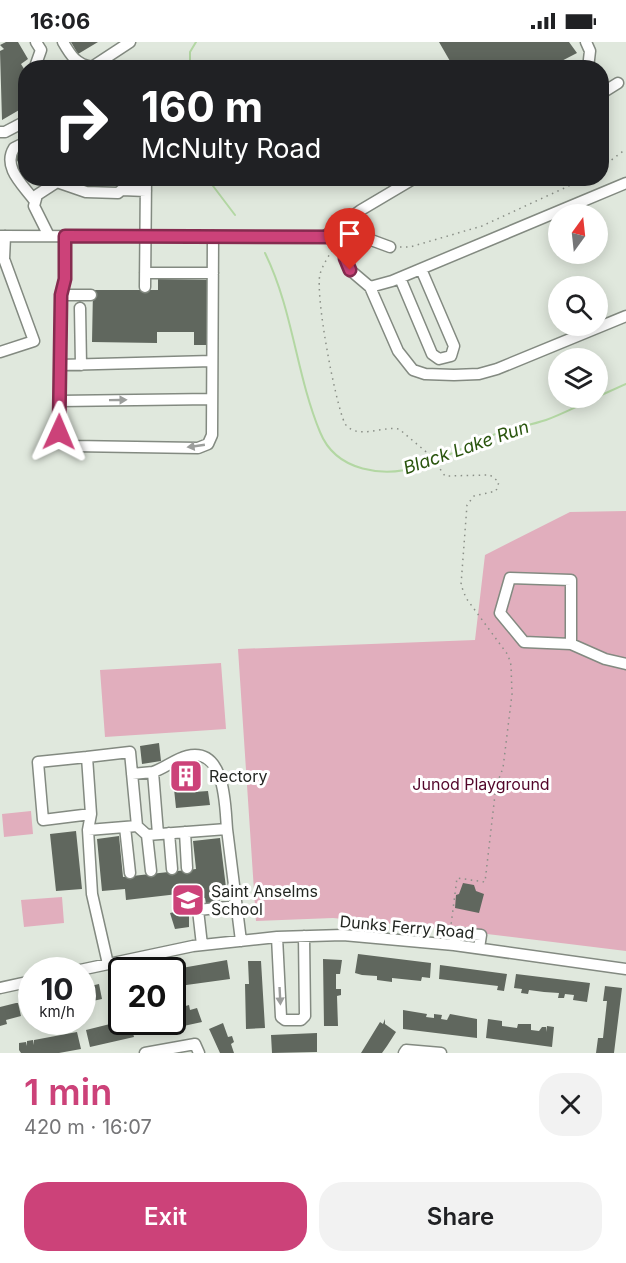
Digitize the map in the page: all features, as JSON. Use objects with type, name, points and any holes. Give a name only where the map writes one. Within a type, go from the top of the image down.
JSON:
[{"type":"street","points":[[36,42],[40,50],[37,60]]},
{"type":"street","points":[[63,42],[76,60]]},
{"type":"street","points":[[103,60],[130,42]]},
{"type":"street","points":[[586,42],[590,51],[589,60]]},
{"type":"street","points":[[609,89],[618,83]]},
{"type":"street","points":[[0,132],[18,125]]},
{"type":"street","points":[[18,146],[14,148],[10,162],[18,178]]},
{"type":"street","points":[[370,287],[400,278],[626,183]]},
{"type":"street","points":[[24,186],[34,200],[49,236]]},
{"type":"street","points":[[34,200],[37,195],[51,186]]},
{"type":"street","points":[[69,186],[86,192],[146,191]]},
{"type":"street","points":[[122,190],[123,186]]},
{"type":"street","points":[[144,287],[146,186]]},
{"type":"street","points":[[324,237],[361,210],[401,186]]},
{"type":"street","points":[[0,352],[34,340],[4,259],[2,236],[345,237],[370,238],[390,247]]},
{"type":"street","points":[[65,236],[65,279],[61,295],[59,401],[59,432],[63,442],[73,446],[198,448],[208,444],[212,435],[213,236]]},
{"type":"street","points":[[345,237],[345,258],[350,270],[370,287],[398,351],[413,370],[424,374],[479,374],[497,369],[626,316]]},
{"type":"street","points":[[400,278],[432,354],[439,359],[451,356],[454,346],[421,269]]},
{"type":"street","points":[[145,273],[213,273]]},
{"type":"street","points":[[61,295],[91,295]]},
{"type":"street","points":[[80,308],[81,364]]},
{"type":"street","points":[[60,364],[213,361]]},
{"type":"street","points":[[59,401],[212,399]]},
{"type":"street","points":[[571,644],[571,580],[510,578],[500,614],[525,642],[571,644],[605,659],[626,664]]},
{"type":"street","points":[[91,814],[44,820],[38,762],[130,752],[136,826]]},
{"type":"street","points":[[132,774],[153,772],[186,756],[196,755],[207,759],[217,770],[223,783],[226,829],[241,941]]},
{"type":"street","points":[[87,757],[91,814],[88,830],[92,894],[108,964]]},
{"type":"street","points":[[151,871],[158,834],[153,772]]},
{"type":"street","points":[[88,830],[136,826],[158,834],[226,829]]},
{"type":"street","points":[[125,827],[130,873]]},
{"type":"street","points":[[185,832],[187,868]]},
{"type":"street","points":[[158,834],[172,869]]},
{"type":"street","points":[[202,945],[198,910],[237,906]]},
{"type":"street","points":[[454,945],[457,933],[481,936],[479,948]]},
{"type":"street","points":[[277,937],[281,1017],[285,1020],[301,1020],[305,1016],[304,936]]},
{"type":"street","name":"Dunks Ferry Road","points":[[143,957],[202,945],[277,937],[387,938],[479,948],[626,969]]},
{"type":"street","name":"Dunks Ferry Road","points":[[96,967],[108,964]]},
{"type":"street","points":[[0,988],[18,984]]},
{"type":"street","points":[[145,1053],[197,1048]]},
{"type":"street","points":[[404,1053],[406,1050],[414,1050],[441,1053]]},
{"type":"path","points":[[609,162],[626,149]]},
{"type":"path","points":[[390,247],[410,247],[482,226],[569,186]]},
{"type":"path","points":[[334,246],[320,276],[320,292],[327,350],[345,424],[358,433],[399,429],[434,460],[441,472],[451,477],[489,475],[499,482],[496,491],[474,496],[467,505],[460,582],[464,594],[504,650],[511,665],[511,701],[503,768],[496,786],[485,882],[457,878],[450,925],[457,933]]},
{"type":"green space","name":"Junod Playground","points":[[626,511],[626,951],[487,934],[483,930],[457,926],[443,929],[333,918],[256,921],[238,649],[475,640],[485,555],[570,512]]},
{"type":"green space","points":[[221,663],[226,729],[105,737],[100,670]]},
{"type":"green space","points":[[31,811],[33,834],[4,837],[2,814]]},
{"type":"green space","points":[[62,897],[64,923],[24,927],[21,900]]},
{"type":"building","points":[[6,42],[18,42],[28,59],[18,60],[18,111],[2,120],[0,51],[4,49],[0,45]]},
{"type":"building","points":[[71,42],[98,42],[78,54]]},
{"type":"building","points":[[439,42],[569,42],[577,53],[563,60],[449,60]]},
{"type":"building","points":[[18,151],[18,162],[13,154]]},
{"type":"building","points":[[158,279],[210,280],[209,345],[194,345],[194,332],[157,332],[157,343],[92,342],[93,290],[158,290]]},
{"type":"building","points":[[159,743],[161,761],[142,764],[140,746]]},
{"type":"building","name":"Rectory","points":[[191,761],[194,792],[208,791],[210,805],[176,808],[174,789],[180,789],[178,762]]},
{"type":"building","points":[[76,831],[82,889],[56,891],[50,834]]},
{"type":"building","points":[[119,836],[123,877],[196,869],[193,841],[220,838],[227,896],[219,897],[220,902],[206,904],[205,898],[199,899],[199,892],[181,894],[182,901],[186,901],[189,912],[189,927],[175,929],[170,913],[174,912],[172,902],[179,901],[178,894],[126,900],[125,889],[102,891],[97,839]]},
{"type":"building","points":[[463,883],[474,885],[476,891],[484,894],[479,913],[455,908],[456,895],[459,894]]},
{"type":"building","points":[[358,954],[431,963],[430,978],[422,977],[421,981],[392,978],[392,982],[377,980],[377,976],[355,973]]},
{"type":"building","points":[[323,959],[342,960],[340,974],[336,974],[336,989],[341,989],[341,995],[337,996],[338,1026],[324,1026]]},
{"type":"building","points":[[227,960],[230,979],[186,985],[186,967]]},
{"type":"building","points":[[248,961],[261,961],[265,1028],[246,1029],[245,984],[249,984]]},
{"type":"building","points":[[440,965],[507,974],[504,991],[497,990],[498,986],[439,979]]},
{"type":"building","points":[[516,974],[590,983],[587,1002],[573,1000],[574,995],[565,994],[564,998],[558,998],[559,993],[529,990],[528,994],[521,993],[522,989],[514,988]]},
{"type":"building","points":[[99,984],[102,999],[96,1000],[96,985]]},
{"type":"building","points":[[605,986],[622,988],[614,1053],[596,1053],[598,1038],[603,1038],[607,1001],[603,1001]]},
{"type":"building","points":[[18,1003],[18,1017],[6,1020],[7,1024],[0,1026],[0,1007]]},
{"type":"building","points":[[189,1005],[190,1010],[197,1008],[202,1022],[186,1025],[186,1006]]},
{"type":"building","points":[[403,1010],[427,1014],[426,1017],[434,1018],[434,1014],[442,1015],[441,1019],[447,1020],[450,1014],[477,1019],[477,1038],[403,1029]]},
{"type":"building","points":[[385,1019],[385,1024],[396,1032],[387,1046],[382,1053],[361,1053],[380,1022],[383,1024]]},
{"type":"building","points":[[488,1019],[502,1021],[502,1026],[517,1028],[518,1024],[531,1024],[531,1030],[539,1031],[542,1027],[546,1027],[546,1032],[547,1026],[554,1027],[552,1047],[486,1038]]},
{"type":"building","points":[[223,1023],[228,1037],[232,1036],[234,1042],[231,1044],[234,1053],[220,1053],[209,1029]]},
{"type":"building","points":[[108,1024],[108,1035],[133,1035],[134,1037],[90,1047],[87,1035],[96,1035],[96,1028]]},
{"type":"building","points":[[317,1033],[317,1052],[272,1053],[271,1035]]},
{"type":"building","points":[[61,1035],[78,1035],[81,1049],[59,1053],[21,1053],[19,1043],[26,1042],[27,1046],[27,1041],[33,1040],[34,1045],[34,1040]]},
{"type":"waterway","name":"Black Lake Run","points":[[190,60],[190,52],[196,42]]},
{"type":"waterway","name":"Black Lake Run","points":[[213,186],[235,215]]},
{"type":"waterway","name":"Black Lake Run","points":[[265,253],[282,297],[305,388],[320,432],[327,445],[349,464],[377,471],[407,470],[439,459],[493,435],[546,420],[574,408]]},
{"type":"waterway","name":"Black Lake Run","points":[[608,392],[626,384]]},
{"type":"place","name":"Rectory","points":[[186,776]]},
{"type":"place","name":"Saint Anselms School","points":[[188,900]]},
{"type":"route","points":[[59,432],[61,295],[65,279],[65,236],[345,237],[345,258],[350,270]]}]
